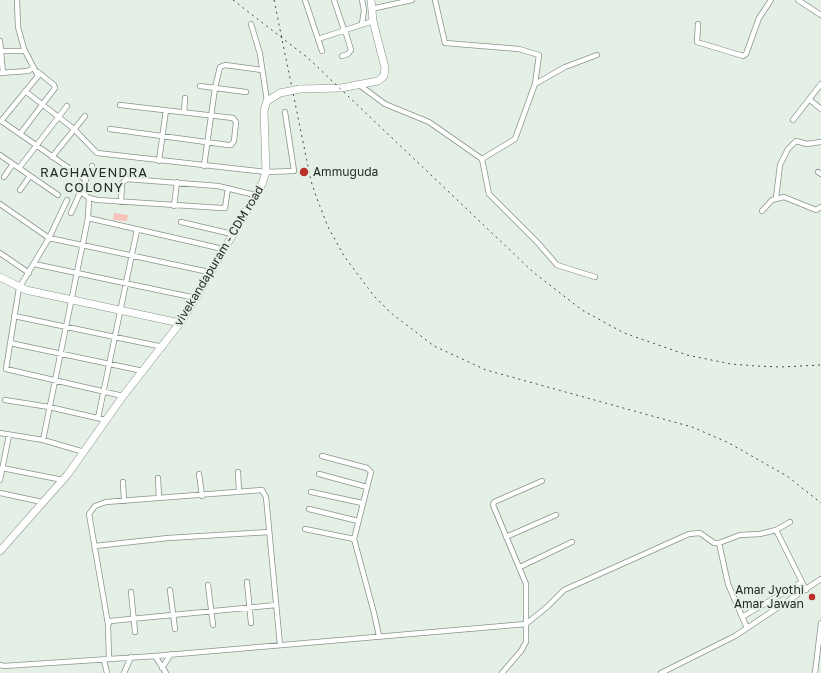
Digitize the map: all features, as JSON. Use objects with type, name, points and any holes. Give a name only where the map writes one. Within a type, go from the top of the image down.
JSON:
[{"type":"street","points":[[17,0],[18,26],[25,51],[33,68],[54,85],[55,88],[42,103],[20,134]]},
{"type":"street","points":[[312,0],[305,1],[322,51]]},
{"type":"street","points":[[334,0],[351,50],[348,54],[342,56]]},
{"type":"street","points":[[362,0],[364,10],[362,24]]},
{"type":"street","points":[[251,24],[255,34],[267,101],[280,93],[300,89],[327,89],[378,81],[386,73],[373,21],[371,0]]},
{"type":"street","points":[[371,9],[412,0]]},
{"type":"street","points":[[435,0],[445,43],[519,49],[539,55],[535,84],[514,139],[482,159]]},
{"type":"street","points":[[698,24],[697,42],[743,56],[746,54],[757,23],[771,0]]},
{"type":"street","points":[[798,0],[821,15]]},
{"type":"street","points":[[318,39],[373,21]]},
{"type":"street","points":[[0,41],[2,73],[28,71],[33,68]]},
{"type":"street","points":[[0,51],[25,51]]},
{"type":"street","points":[[535,84],[565,67],[597,55]]},
{"type":"street","points":[[204,166],[215,88],[221,66],[239,66],[262,70]]},
{"type":"street","points":[[38,72],[38,76],[1,120],[86,180]]},
{"type":"street","points":[[358,84],[385,104],[429,122],[482,159],[489,194],[538,243],[557,265],[595,277]]},
{"type":"street","points":[[793,120],[821,84]]},
{"type":"street","points":[[200,86],[246,92]]},
{"type":"street","points":[[25,91],[74,129],[97,153],[266,172],[294,171],[285,112]]},
{"type":"street","points":[[184,112],[185,98]]},
{"type":"street","points":[[810,100],[821,109]]},
{"type":"street","name":"vivekandapuram - CDM road","points":[[0,551],[63,480],[124,396],[163,347],[196,298],[209,272],[262,184],[266,172],[264,121],[267,101]]},
{"type":"street","points":[[110,129],[208,141],[228,145],[233,143],[235,138],[236,122],[233,118],[120,104]]},
{"type":"street","points":[[19,168],[67,106]]},
{"type":"street","points":[[159,161],[166,110]]},
{"type":"street","points":[[52,157],[85,116]]},
{"type":"street","points":[[776,198],[780,165],[786,152],[796,141],[807,144],[821,142]]},
{"type":"street","points":[[0,155],[58,195]]},
{"type":"street","points":[[4,177],[13,164]]},
{"type":"street","points":[[70,213],[92,166]]},
{"type":"street","points":[[20,190],[30,176]]},
{"type":"street","points":[[121,202],[122,183],[127,179],[177,182],[228,188],[255,195]]},
{"type":"street","points":[[174,206],[177,182]]},
{"type":"street","points":[[81,192],[89,198],[121,202],[225,208],[228,188]]},
{"type":"street","points":[[43,440],[70,299],[88,218],[89,198]]},
{"type":"street","points":[[762,211],[770,201],[776,198],[787,198],[816,210],[821,207]]},
{"type":"street","points":[[67,200],[49,238],[20,288],[6,369],[124,396]]},
{"type":"street","points":[[0,204],[49,238],[209,272]]},
{"type":"street","points":[[88,218],[223,249]]},
{"type":"street","points":[[181,222],[232,234]]},
{"type":"street","points":[[98,418],[138,230]]},
{"type":"street","points":[[0,253],[29,273]]},
{"type":"street","points":[[34,264],[196,298]]},
{"type":"street","points":[[0,277],[20,288],[180,323]]},
{"type":"street","points":[[14,316],[163,347]]},
{"type":"street","points":[[10,343],[143,371]]},
{"type":"street","points":[[5,400],[49,407],[106,420]]},
{"type":"street","points":[[0,433],[43,440],[84,452]]},
{"type":"street","points":[[0,480],[9,435]]},
{"type":"street","points":[[322,456],[369,469],[371,472],[354,539],[379,636]]},
{"type":"street","points":[[2,468],[63,480]]},
{"type":"street","points":[[238,472],[239,492]]},
{"type":"street","points":[[199,474],[202,496]]},
{"type":"street","points":[[320,474],[367,487]]},
{"type":"street","points":[[158,478],[159,498]]},
{"type":"street","points":[[502,673],[524,647],[527,637],[526,584],[520,567],[493,508],[494,502],[542,481]]},
{"type":"street","points":[[123,482],[124,501]]},
{"type":"street","points":[[109,659],[108,624],[89,514],[95,506],[106,502],[202,496],[239,492],[264,492],[280,645]]},
{"type":"street","points":[[311,492],[362,503]]},
{"type":"street","points":[[0,494],[42,502]]},
{"type":"street","points":[[309,509],[358,521]]},
{"type":"street","points":[[506,537],[556,515]]},
{"type":"street","points":[[0,665],[4,666],[131,658],[526,624],[547,607],[564,590],[689,534],[700,533],[714,543],[719,543],[740,535],[760,534],[776,530],[790,522]]},
{"type":"street","points":[[305,529],[354,539]]},
{"type":"street","points":[[776,530],[806,590]]},
{"type":"street","points":[[95,546],[168,538],[269,532]]},
{"type":"street","points":[[520,567],[572,542]]},
{"type":"street","points":[[719,543],[728,584],[747,628]]},
{"type":"street","points":[[661,673],[747,628],[821,579]]},
{"type":"street","points":[[247,582],[251,623]]},
{"type":"street","points":[[742,617],[802,582]]},
{"type":"street","points":[[208,585],[212,625]]},
{"type":"street","points":[[170,590],[175,629]]},
{"type":"street","points":[[131,592],[135,632]]},
{"type":"street","points":[[108,624],[110,622],[276,605]]},
{"type":"street","points":[[815,673],[821,623]]},
{"type":"street","points":[[162,668],[171,654]]},
{"type":"street","points":[[155,656],[166,673]]},
{"type":"street","points":[[124,673],[131,658]]},
{"type":"street","points":[[104,660],[107,673]]},
{"type":"shaded area","points":[[114,213],[128,215],[127,221],[113,220]]},
{"type":"railway","points":[[233,0],[308,58],[533,272],[582,310],[624,333],[687,355],[731,364],[756,366],[781,367],[821,365]]},
{"type":"railway","points":[[274,0],[311,181],[316,196],[328,227],[344,256],[374,296],[391,313],[434,346],[486,370],[692,427],[727,442],[787,476],[821,503]]},
{"type":"place","name":"Ammuguda","points":[[304,172]]},
{"type":"place","name":"Amar Jyothi Amar Jawan","points":[[812,597]]},
{"type":"district","name":"RAGHAVENDRA COLONY","points":[[94,180]]}]
